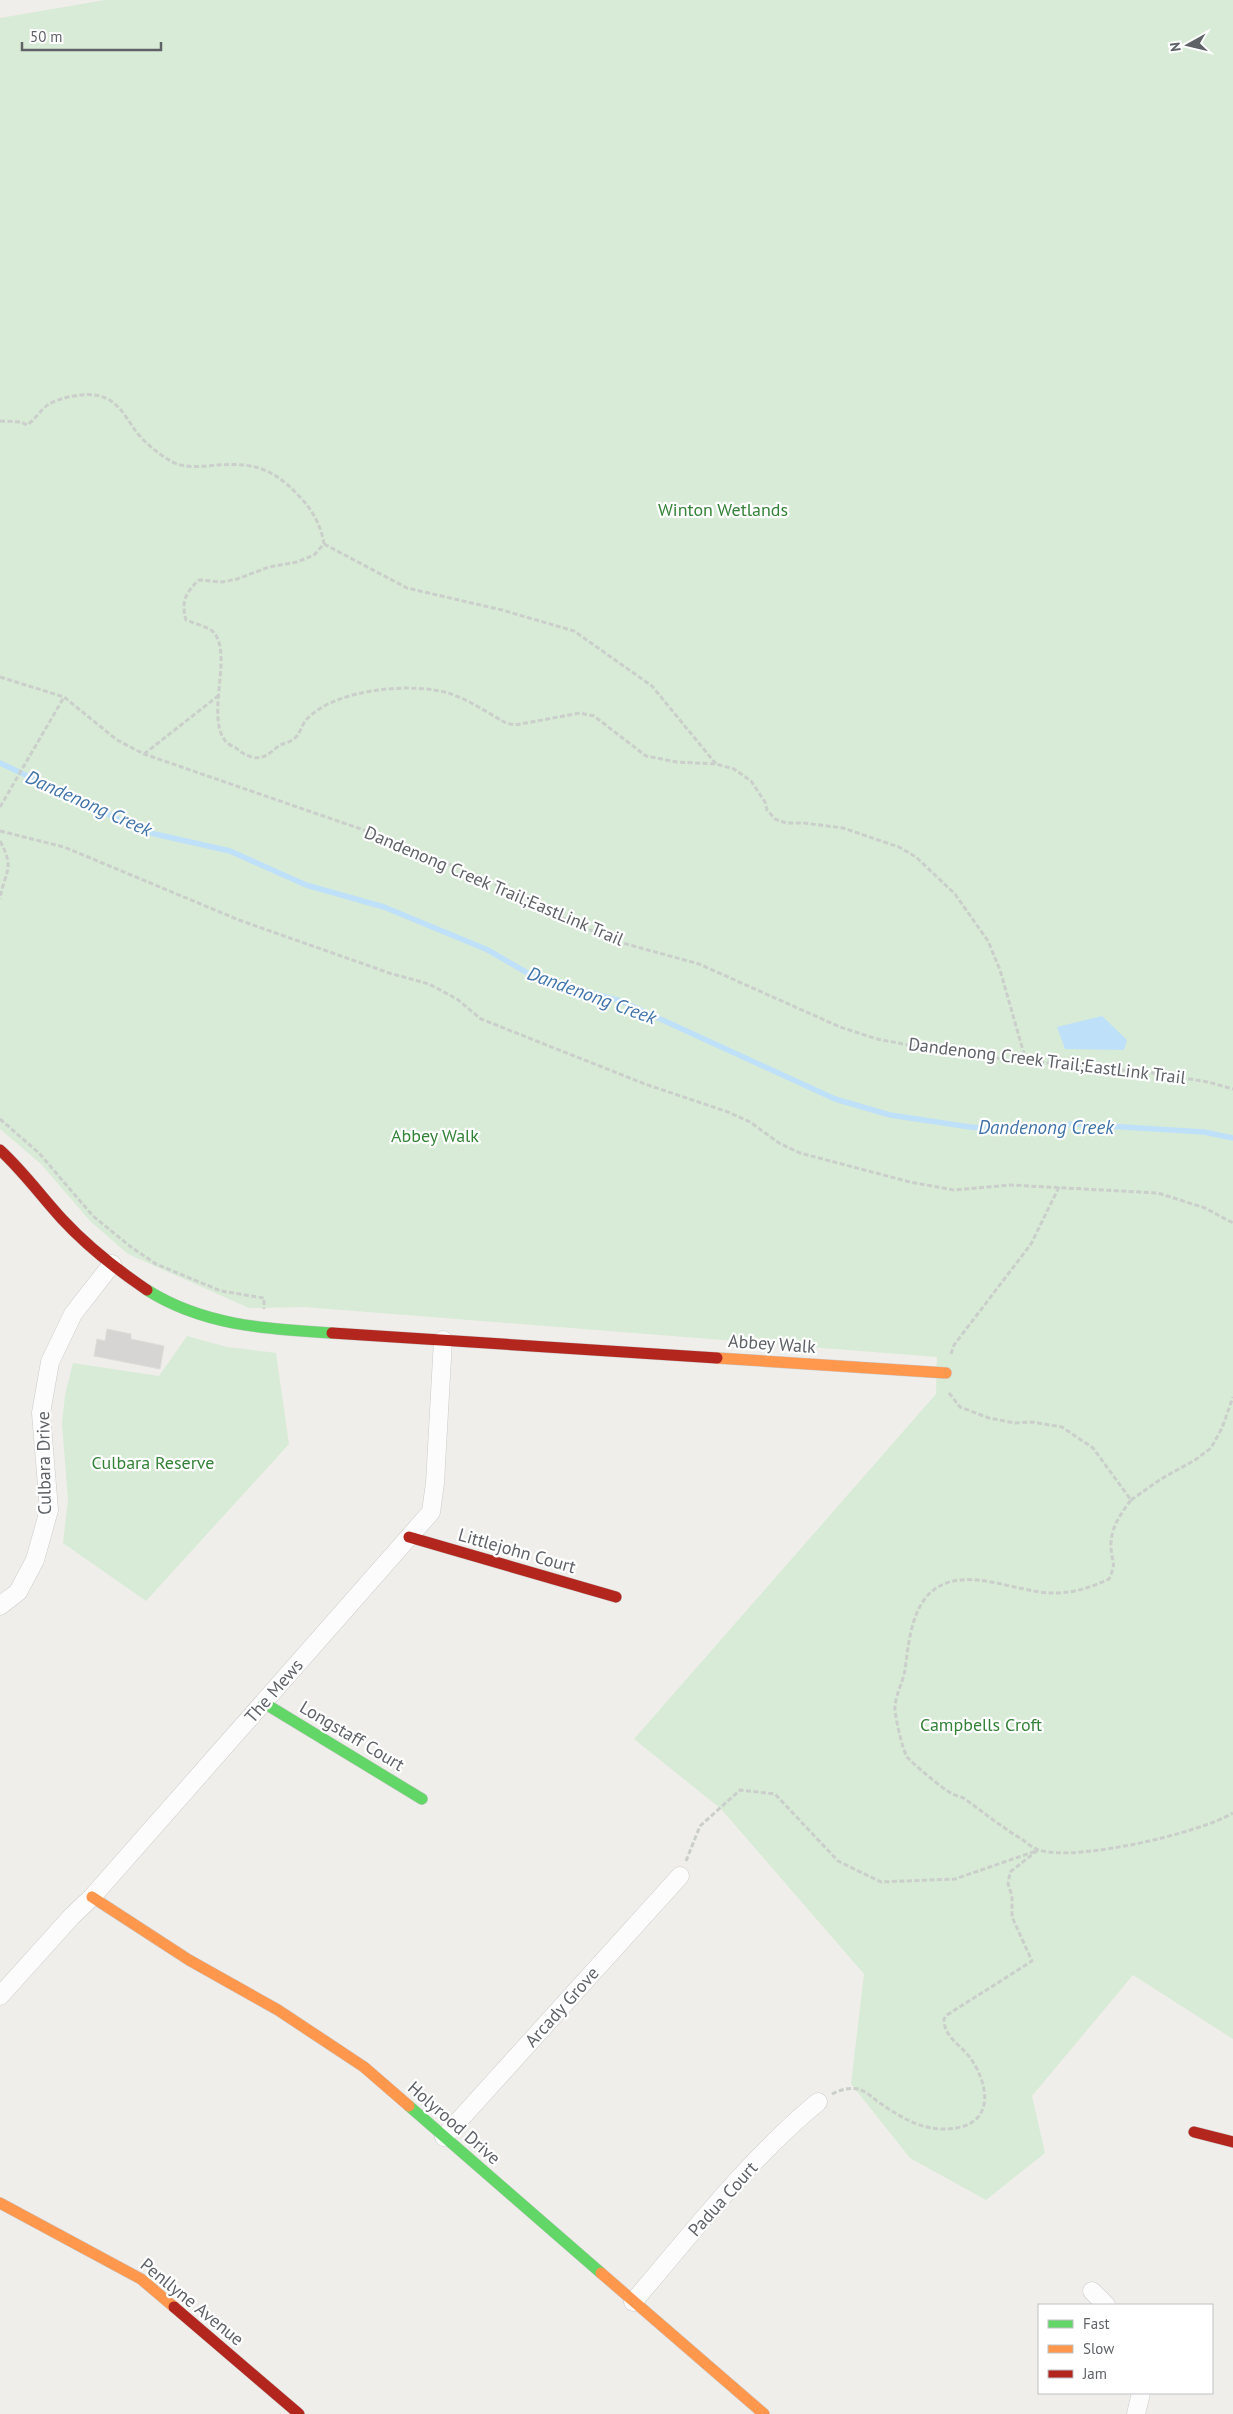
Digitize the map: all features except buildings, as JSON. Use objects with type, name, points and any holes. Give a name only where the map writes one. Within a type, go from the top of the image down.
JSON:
[{"type":"street","name":"Abbey Walk","points":[[0,1150],[34,1184],[60,1217],[84,1242],[148,1289],[179,1306],[216,1321],[262,1329],[946,1372]]},
{"type":"street","name":"Culbara Drive","points":[[0,1606],[18,1592],[35,1560],[48,1510],[42,1413],[50,1362],[73,1314],[112,1264]]},
{"type":"street","name":"The Mews","points":[[0,1996],[72,1916],[92,1897],[431,1512],[435,1483],[443,1340]]},
{"type":"street","name":"Littlejohn Court","points":[[409,1538],[616,1597]]},
{"type":"street","name":"Longstaff Court","points":[[264,1703],[422,1799]]},
{"type":"street","name":"Arcady Grove","points":[[444,2137],[680,1876]]},
{"type":"street","name":"Holyrood Drive","points":[[92,1897],[189,1960],[278,2010],[364,2068],[764,2414]]},
{"type":"street","name":"Padua Court","points":[[633,2302],[743,2176],[794,2122],[818,2102]]},
{"type":"street","points":[[1194,2132],[1233,2142]]},
{"type":"street","name":"Penllyne Avenue","points":[[0,2203],[141,2279],[299,2414]]},
{"type":"street","points":[[1092,2291],[1105,2304]]},
{"type":"street","points":[[1136,2414],[1141,2394]]},
{"type":"path","points":[[0,421],[20,422],[27,426],[37,418],[47,405],[61,399],[100,396],[115,403],[136,431],[170,461],[191,467],[247,464],[267,470],[285,480],[303,500],[322,528],[324,544],[314,555],[297,562],[269,567],[244,577],[222,582],[199,580],[186,594],[183,606],[186,620],[212,631],[222,648],[219,674],[221,686],[218,695],[218,720],[224,740],[243,754],[253,758],[265,757],[280,744],[288,743],[300,732],[306,720],[329,705],[343,699],[372,692],[413,688],[451,694],[506,723],[516,725],[580,713],[594,716],[646,756],[677,762],[716,764],[734,769],[751,781],[765,802],[767,810],[776,819],[786,823],[804,822],[842,828],[899,847],[916,857],[933,872],[955,894],[988,941],[1002,979],[1026,1061]]},
{"type":"path","points":[[324,544],[407,588],[502,610],[574,631],[652,686],[716,764]]},
{"type":"path","points":[[0,676],[64,697],[0,807]]},
{"type":"path","points":[[144,754],[218,695]]},
{"type":"path","name":"Dandenong Creek Trail;EastLink Trail","points":[[64,697],[117,740],[144,754],[388,838],[487,880],[571,922],[619,942],[699,964],[840,1027],[877,1039],[956,1054],[1154,1073],[1208,1082],[1233,1089]]},
{"type":"path","points":[[0,830],[64,847],[239,920],[389,973],[430,984],[457,999],[481,1019],[645,1084],[728,1112],[750,1122],[779,1143],[800,1153],[910,1182],[954,1190],[1010,1185],[1158,1193],[1205,1208],[1233,1223]]},
{"type":"path","points":[[0,841],[7,854],[9,867],[0,899]]},
{"type":"path","points":[[0,1118],[39,1153],[83,1204],[122,1240],[156,1264],[222,1291],[264,1298],[262,1329]]},
{"type":"path","points":[[1059,1187],[1032,1244],[954,1345],[946,1372],[947,1390],[960,1407],[989,1418],[1015,1424],[1032,1422],[1062,1427],[1093,1448],[1131,1500]]},
{"type":"path","points":[[1233,1397],[1222,1428],[1212,1448],[1196,1460],[1160,1478],[1131,1500],[1114,1526],[1111,1548],[1115,1564],[1109,1579],[1093,1586],[1054,1593],[986,1581],[948,1582],[928,1595],[918,1610],[904,1681],[895,1705],[907,1757],[950,1793],[963,1797],[994,1822],[1038,1850],[1059,1854],[1086,1852],[1131,1844],[1205,1826],[1233,1813]]},
{"type":"path","points":[[680,1876],[700,1826],[740,1790],[775,1794],[838,1861],[880,1882],[954,1879],[1038,1850]]},
{"type":"path","points":[[818,2102],[836,2092],[860,2089],[901,2118],[917,2126],[934,2128],[961,2127],[972,2123],[981,2115],[986,2104],[986,2094],[980,2078],[973,2061],[950,2038],[944,2019],[947,2015],[1032,1961],[1012,1917],[1012,1896],[1008,1884],[1010,1872],[1038,1850]]},
{"type":"green space","name":"Winton Wetlands","points":[[105,0],[1233,0],[1233,2039],[1133,1975],[1032,2096],[1045,2153],[986,2200],[910,2158],[851,2084],[864,1974],[721,1809],[634,1739],[936,1394],[937,1357],[304,1307],[249,1308],[128,1254],[90,1221],[41,1164],[0,1129],[0,18]]},
{"type":"green space","name":"Culbara Reserve","points":[[187,1336],[227,1347],[276,1353],[289,1444],[146,1601],[63,1543],[68,1500],[62,1424],[65,1395],[73,1363],[159,1376]]},
{"type":"water","points":[[1102,1016],[1127,1040],[1124,1050],[1065,1049],[1057,1027]]},
{"type":"waterway","name":"Dandenong Creek","points":[[0,763],[146,832],[230,851],[306,885],[384,907],[488,950],[536,978],[621,1001],[835,1099],[890,1115],[970,1127],[1003,1130],[1075,1124],[1204,1132],[1233,1138]]},
{"type":"traffic: fast","points":[[147,1290],[191,1311],[236,1324],[332,1333]]},
{"type":"traffic: fast","points":[[264,1703],[422,1799]]},
{"type":"traffic: fast","points":[[409,2106],[601,2273]]},
{"type":"traffic: slow","points":[[717,1358],[946,1373]]},
{"type":"traffic: slow","points":[[92,1897],[189,1960],[278,2010],[364,2067],[409,2106]]},
{"type":"traffic: slow","points":[[0,2203],[141,2279],[174,2307]]},
{"type":"traffic: slow","points":[[601,2273],[764,2414]]},
{"type":"traffic: jam","points":[[0,1150],[81,1239],[147,1290]]},
{"type":"traffic: jam","points":[[332,1333],[717,1358]]},
{"type":"traffic: jam","points":[[409,1537],[616,1597]]},
{"type":"traffic: jam","points":[[1194,2132],[1233,2142]]},
{"type":"traffic: jam","points":[[174,2307],[299,2414]]},
{"type":"park label","name":"Campbells Croft","points":[[981,1725]]}]
